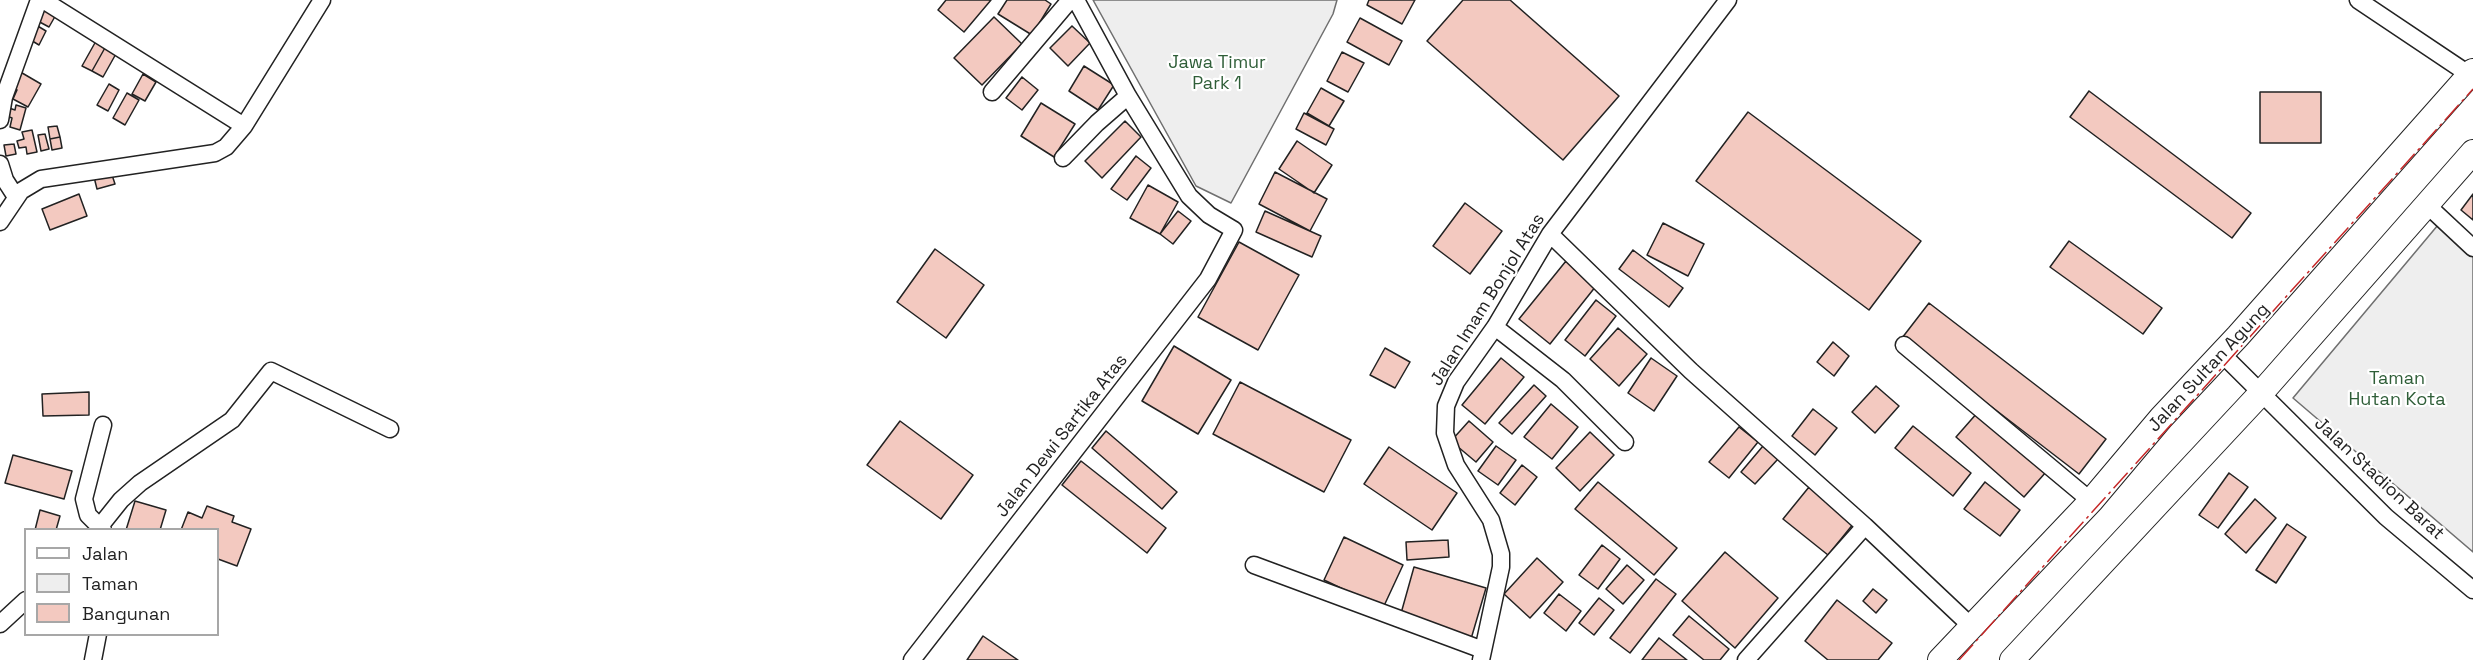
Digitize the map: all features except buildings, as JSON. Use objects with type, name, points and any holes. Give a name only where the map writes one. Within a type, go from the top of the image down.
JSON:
[{"type":"main road","name":"Jalan Sultan Agung","points":[[1940,660],[2091,501],[2161,418],[2222,354],[2471,73]]},
{"type":"main road","points":[[2012,660],[2262,392],[2473,153]]},
{"type":"street","points":[[0,120],[3,97],[41,0],[244,126]]},
{"type":"street","points":[[0,222],[16,197],[28,185],[54,176],[215,153],[233,140],[244,126],[322,0]]},
{"type":"street","points":[[992,92],[1070,0]]},
{"type":"street","points":[[1063,158],[1097,123],[1128,96],[1076,0]]},
{"type":"street","name":"Jalan Imam Bonjol Atas","points":[[1482,655],[1501,567],[1501,554],[1491,520],[1456,465],[1445,433],[1446,406],[1456,382],[1495,327],[1550,234],[1728,0]]},
{"type":"street","points":[[2358,0],[2471,73]]},
{"type":"street","name":"Jalan Dewi Sartika Atas","points":[[912,660],[1208,279],[1234,230],[1209,215],[1190,196],[1128,96]]},
{"type":"street","points":[[0,164],[5,180],[16,197]]},
{"type":"street","points":[[2427,205],[2473,248]]},
{"type":"street","points":[[1550,234],[1691,371],[1865,526],[1971,626]]},
{"type":"street","points":[[1495,327],[1563,380],[1625,442]]},
{"type":"street","points":[[1904,345],[2091,501]]},
{"type":"street","name":"Jalan Stadion Barat","points":[[2222,354],[2386,517],[2473,590]]},
{"type":"street","points":[[104,425],[84,499],[88,515],[100,528],[121,500],[140,483],[232,420],[271,371],[390,429]]},
{"type":"street","points":[[1746,660],[1865,526]]},
{"type":"street","points":[[1254,565],[1482,655]]},
{"type":"street","points":[[0,624],[24,602]]},
{"type":"street","points":[[93,660],[98,636]]},
{"type":"green space","name":"Jawa Timur Park 1","points":[[1093,0],[1337,0],[1333,14],[1231,203],[1196,186]]},
{"type":"green space","name":"Taman Hutan Kota","points":[[2438,225],[2473,256],[2473,552],[2293,398]]},
{"type":"power","points":[[1959,660],[2473,89]]}]
